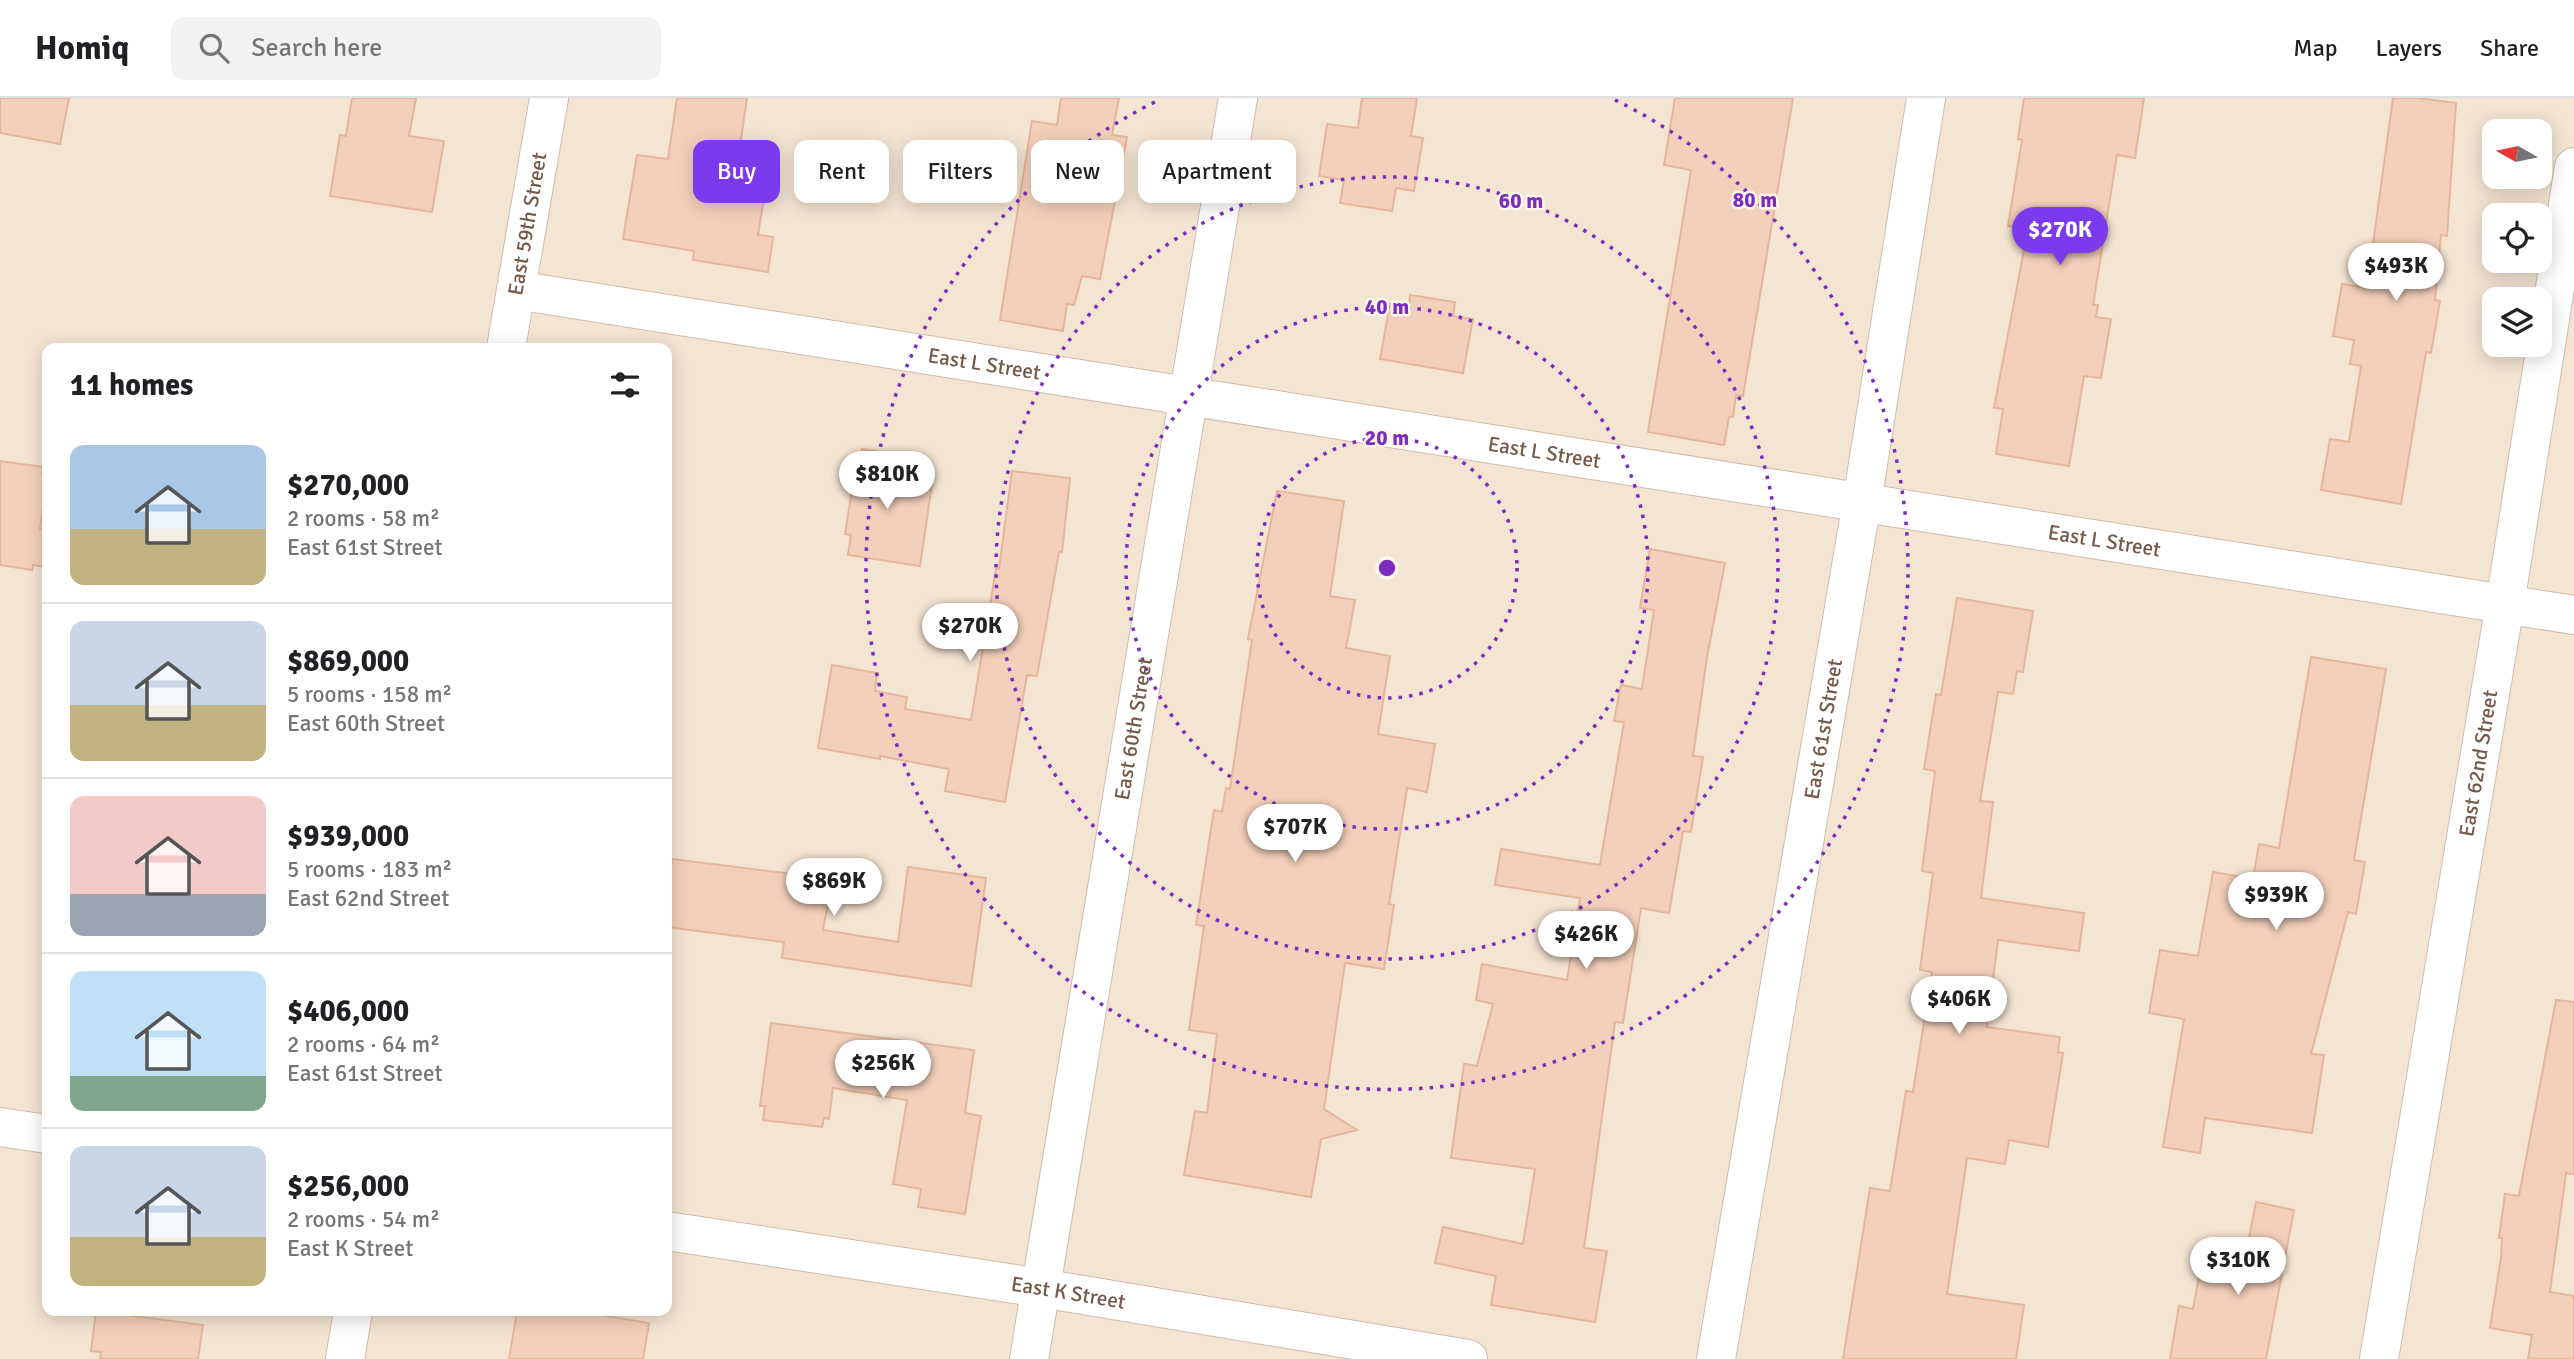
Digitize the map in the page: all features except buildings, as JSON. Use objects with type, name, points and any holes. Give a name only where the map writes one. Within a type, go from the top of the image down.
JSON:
[{"type":"street","name":"East 59th Street","points":[[507,343],[549,98]]},
{"type":"street","name":"East 60th Street","points":[[1029,1359],[1238,98]]},
{"type":"street","name":"East 61st Street","points":[[1716,1359],[1862,502],[1926,98]]},
{"type":"street","name":"East 62nd Street","points":[[2379,1359],[2505,604],[2574,167]]},
{"type":"street","name":"East L Street","points":[[516,289],[2574,614]]},
{"type":"street","points":[[0,1127],[42,1133]]},
{"type":"street","name":"East K Street","points":[[672,1232],[1041,1287],[1468,1359]]},
{"type":"street","points":[[345,1359],[352,1316]]},
{"type":"shaded area","points":[[0,98],[2574,98],[2574,1359],[0,1359]]}]
